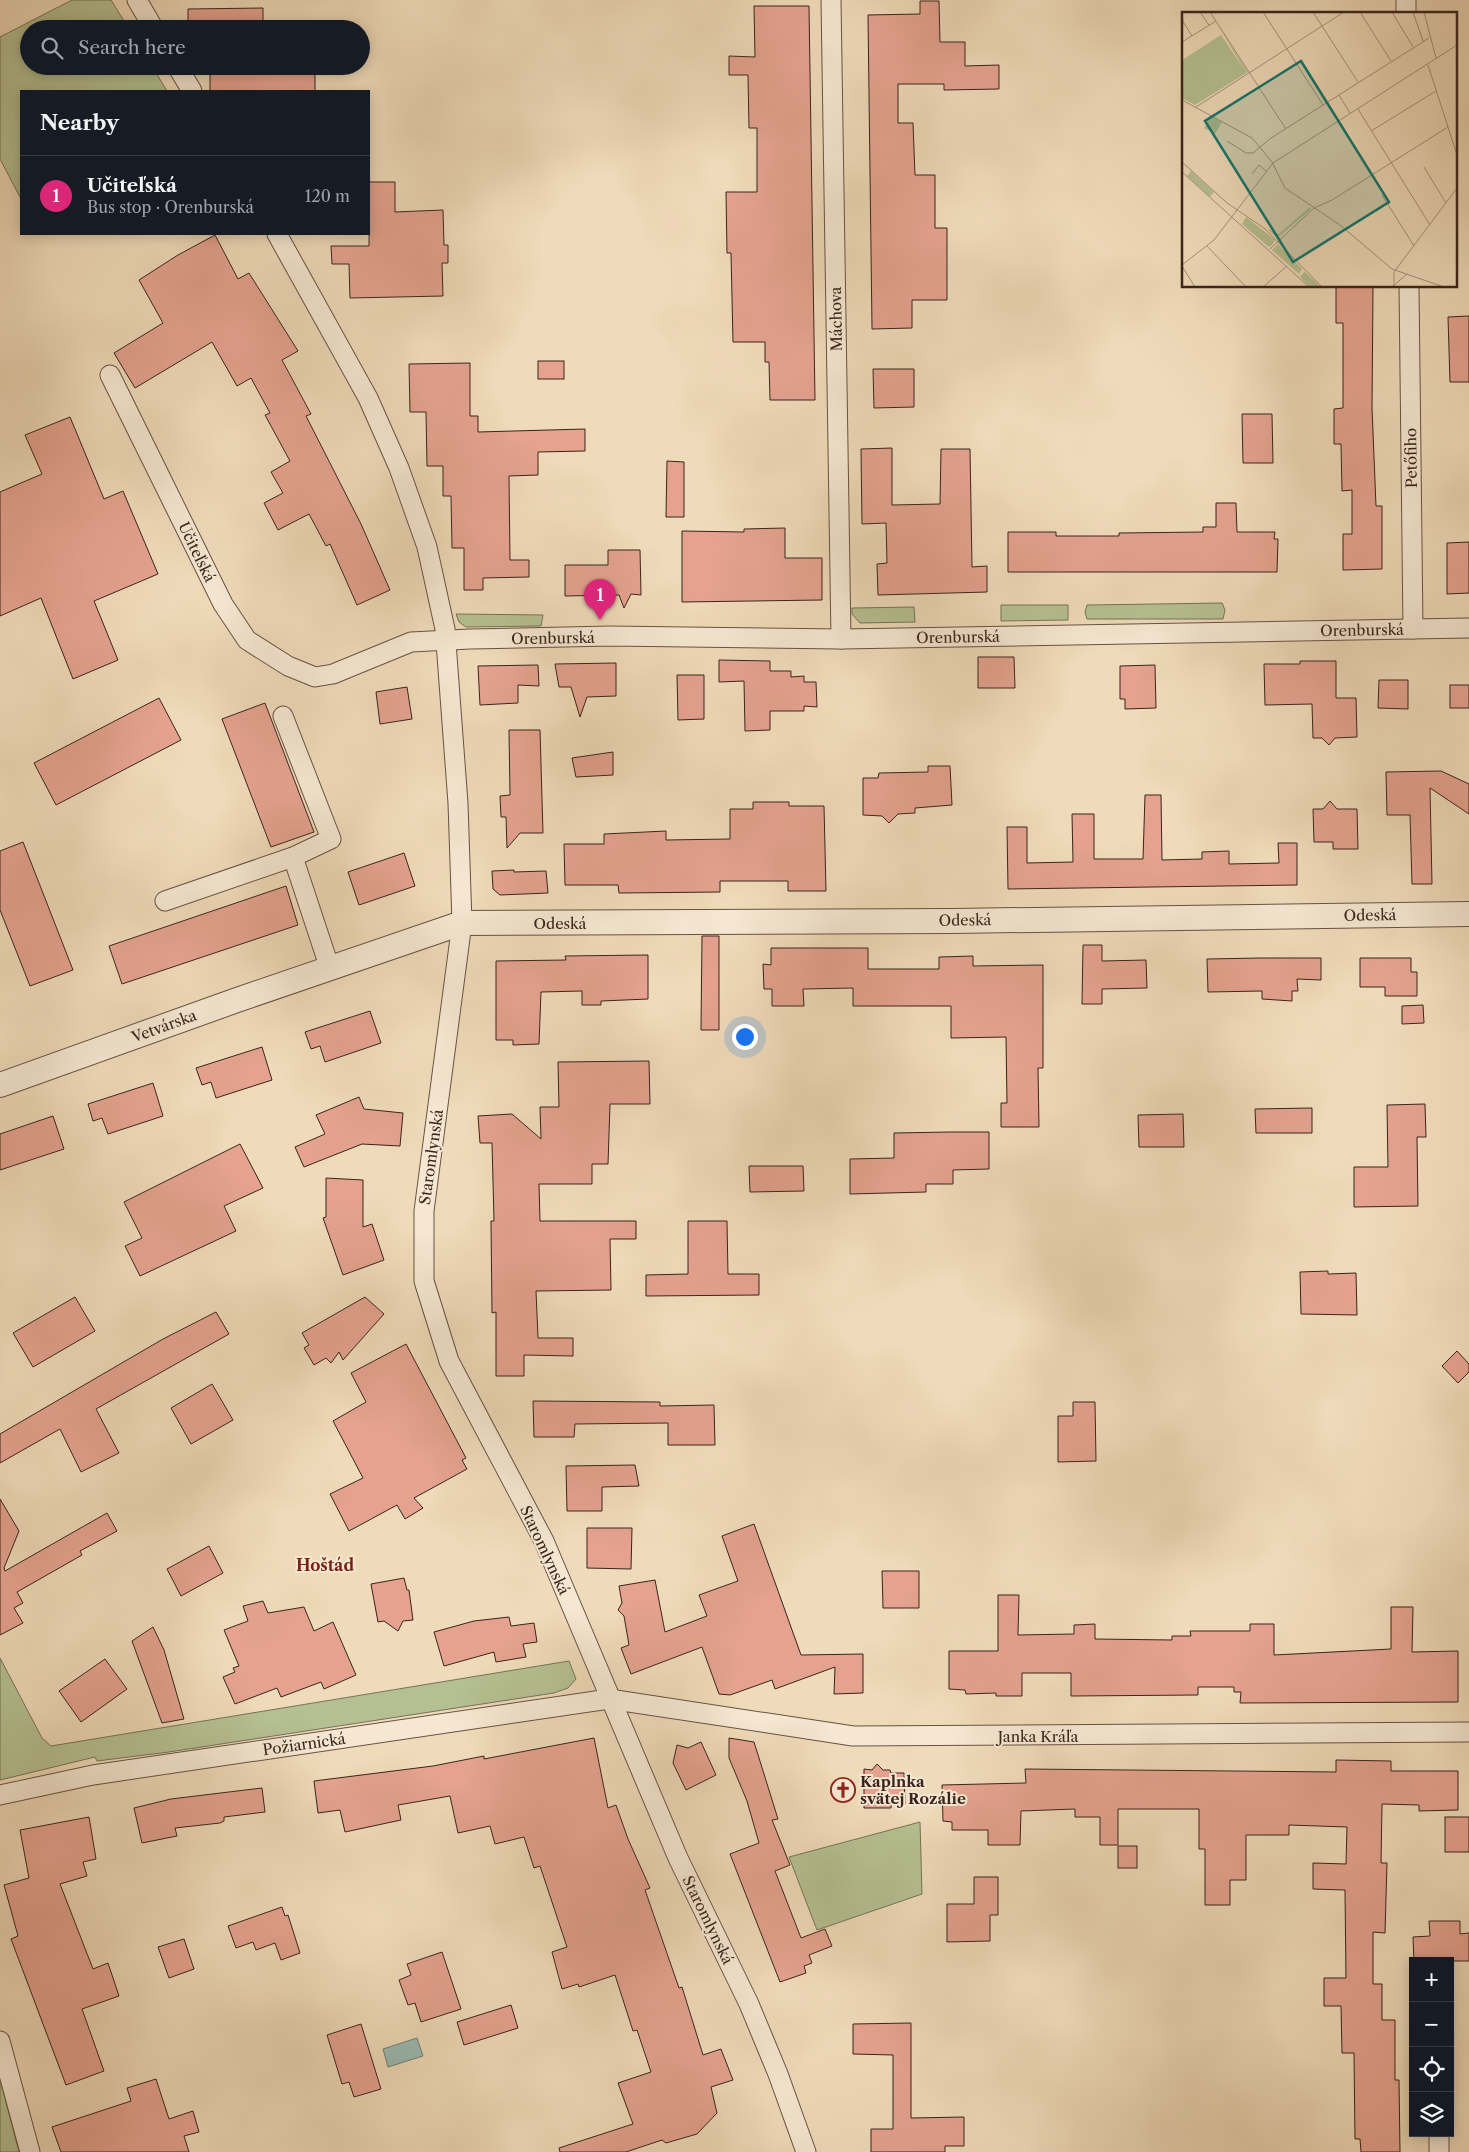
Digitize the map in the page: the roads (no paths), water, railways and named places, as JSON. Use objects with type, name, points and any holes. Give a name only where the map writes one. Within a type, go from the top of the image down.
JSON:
[{"type":"street","points":[[137,0],[149,20]]},
{"type":"street","name":"Máchova","points":[[831,0],[841,639]]},
{"type":"street","points":[[182,75],[191,90]]},
{"type":"street","points":[[278,235],[364,390],[399,468],[427,547],[446,640],[458,802],[462,923]]},
{"type":"street","name":"Petőfiho","points":[[1409,288],[1413,629]]},
{"type":"street","name":"Učiteľská","points":[[110,375],[223,604],[247,640],[293,669],[315,677],[333,674],[411,642],[446,640]]},
{"type":"street","name":"Orenburská","points":[[446,640],[610,636],[841,639],[1469,628]]},
{"type":"street","points":[[165,901],[293,857],[331,839],[283,716]]},
{"type":"street","points":[[293,857],[330,969]]},
{"type":"street","name":"Odeská","points":[[462,923],[942,921],[1469,914]]},
{"type":"street","name":"Vetvárska","points":[[0,1085],[421,935],[462,923]]},
{"type":"street","name":"Staromlynská","points":[[462,923],[424,1211],[424,1281],[449,1361],[544,1541],[609,1699],[678,1858],[750,2004],[806,2152]]},
{"type":"street","name":"Janka Kráľa","points":[[609,1699],[853,1736],[1469,1732]]},
{"type":"street","name":"Požiarnická","points":[[0,1794],[93,1775],[609,1699]]},
{"type":"street","points":[[0,2041],[30,2152]]},
{"type":"street","points":[[1439,2137],[1439,2152]]},
{"type":"water","points":[[417,2038],[423,2056],[388,2067],[383,2049]]},
{"type":"place","name":"Učiteľská","points":[[600,620]]},
{"type":"place","name":"Kaplnka svätej Rozálie","points":[[843,1790]]},
{"type":"district","name":"Hoštád","points":[[325,1565]]}]
